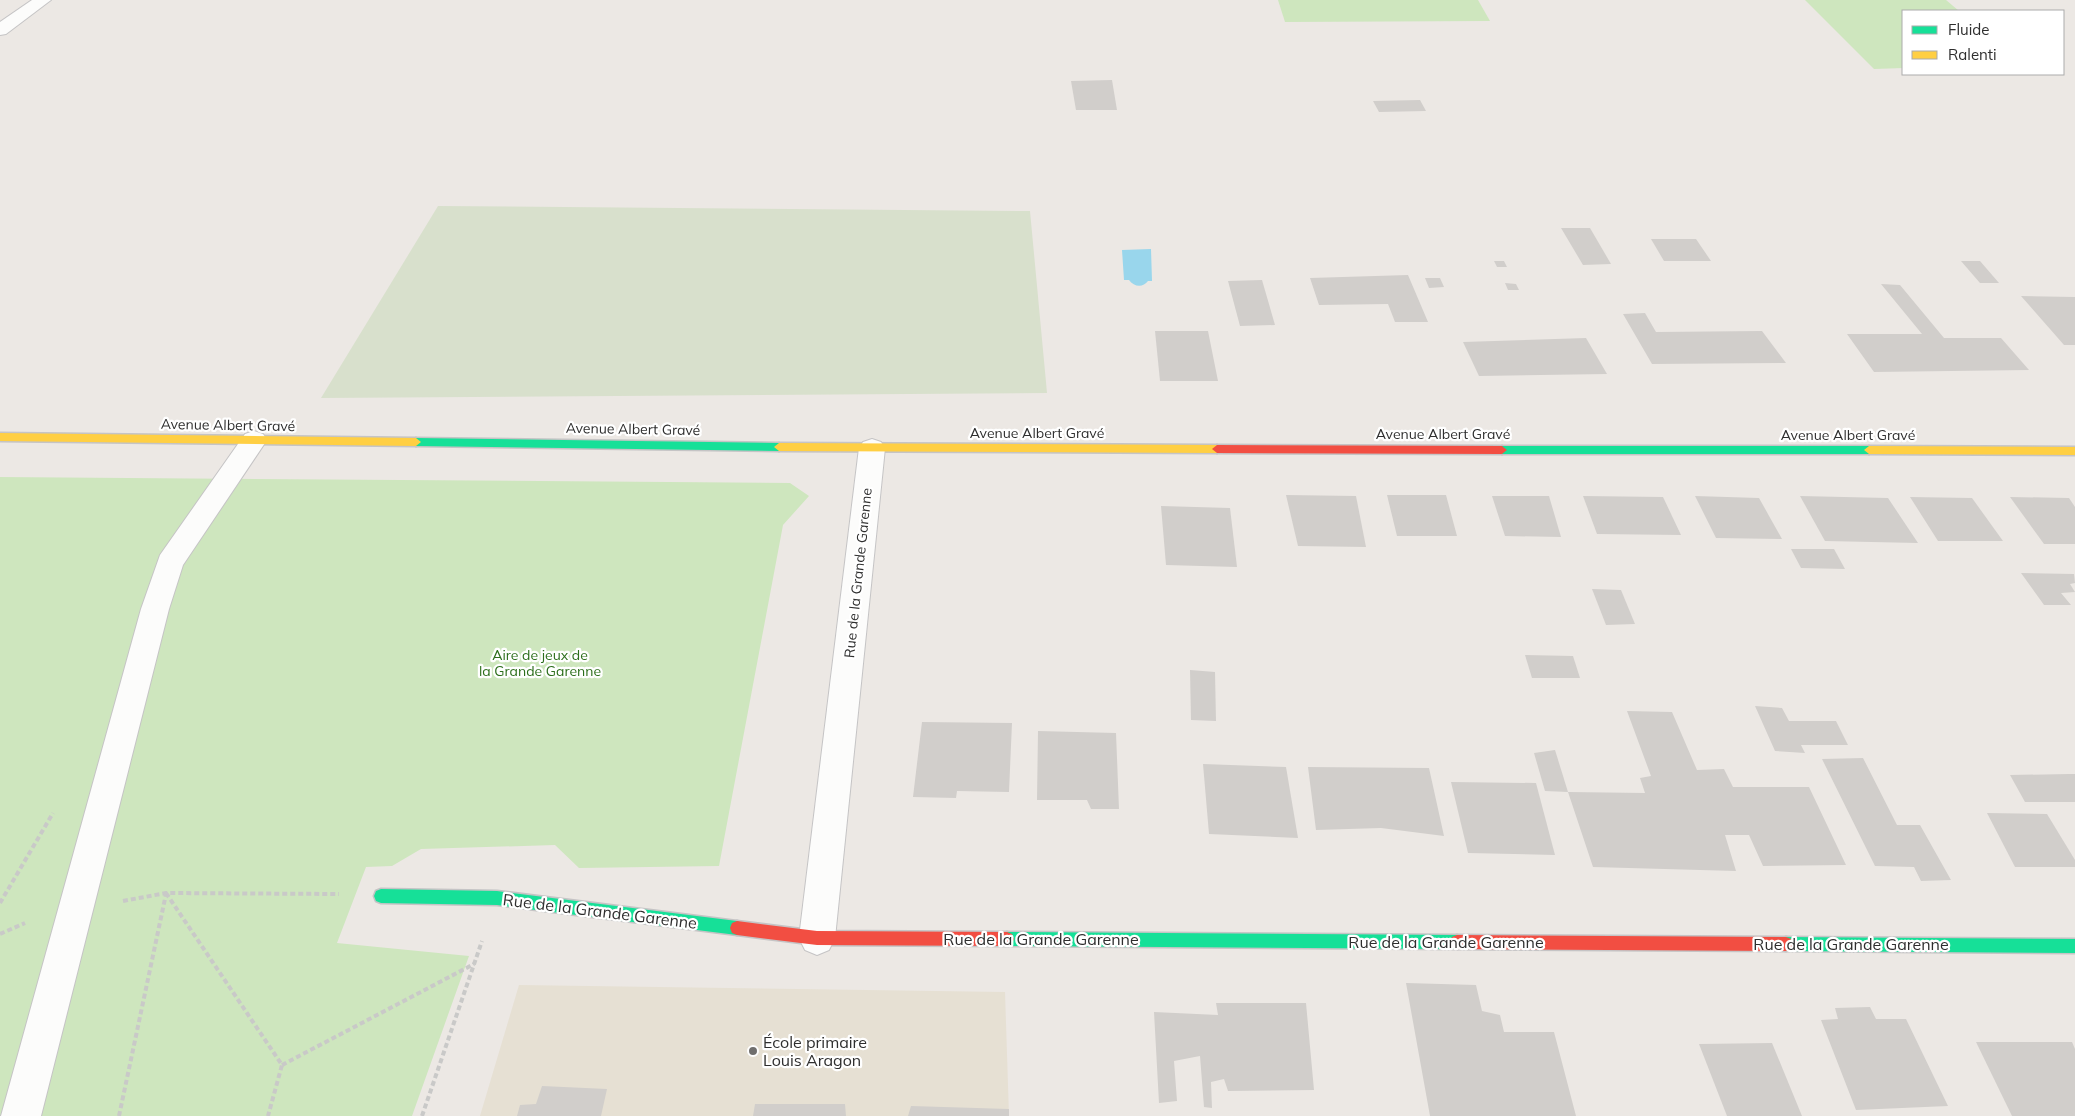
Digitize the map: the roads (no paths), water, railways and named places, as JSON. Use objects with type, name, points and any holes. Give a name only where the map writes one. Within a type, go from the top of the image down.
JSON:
[{"type":"street","points":[[0,30],[44,0]]},
{"type":"street","name":"Avenue Albert Gravé","points":[[0,437],[872,448],[2075,451]]},
{"type":"street","points":[[21,1116],[155,609],[170,562],[254,440]]},
{"type":"street","name":"Rue de la Grande Garenne","points":[[817,938],[872,448]]},
{"type":"street","name":"Rue de la Grande Garenne","points":[[381,896],[497,898],[817,938],[2075,946]]},
{"type":"water","points":[[1151,249],[1152,281],[1138,286],[1129,280],[1124,280],[1122,250]]},
{"type":"place","name":"École primaire Louis Aragon","points":[[753,1051]]},
{"type":"park label","name":"Aire de jeux de la Grande Garenne","points":[[540,664]]}]
